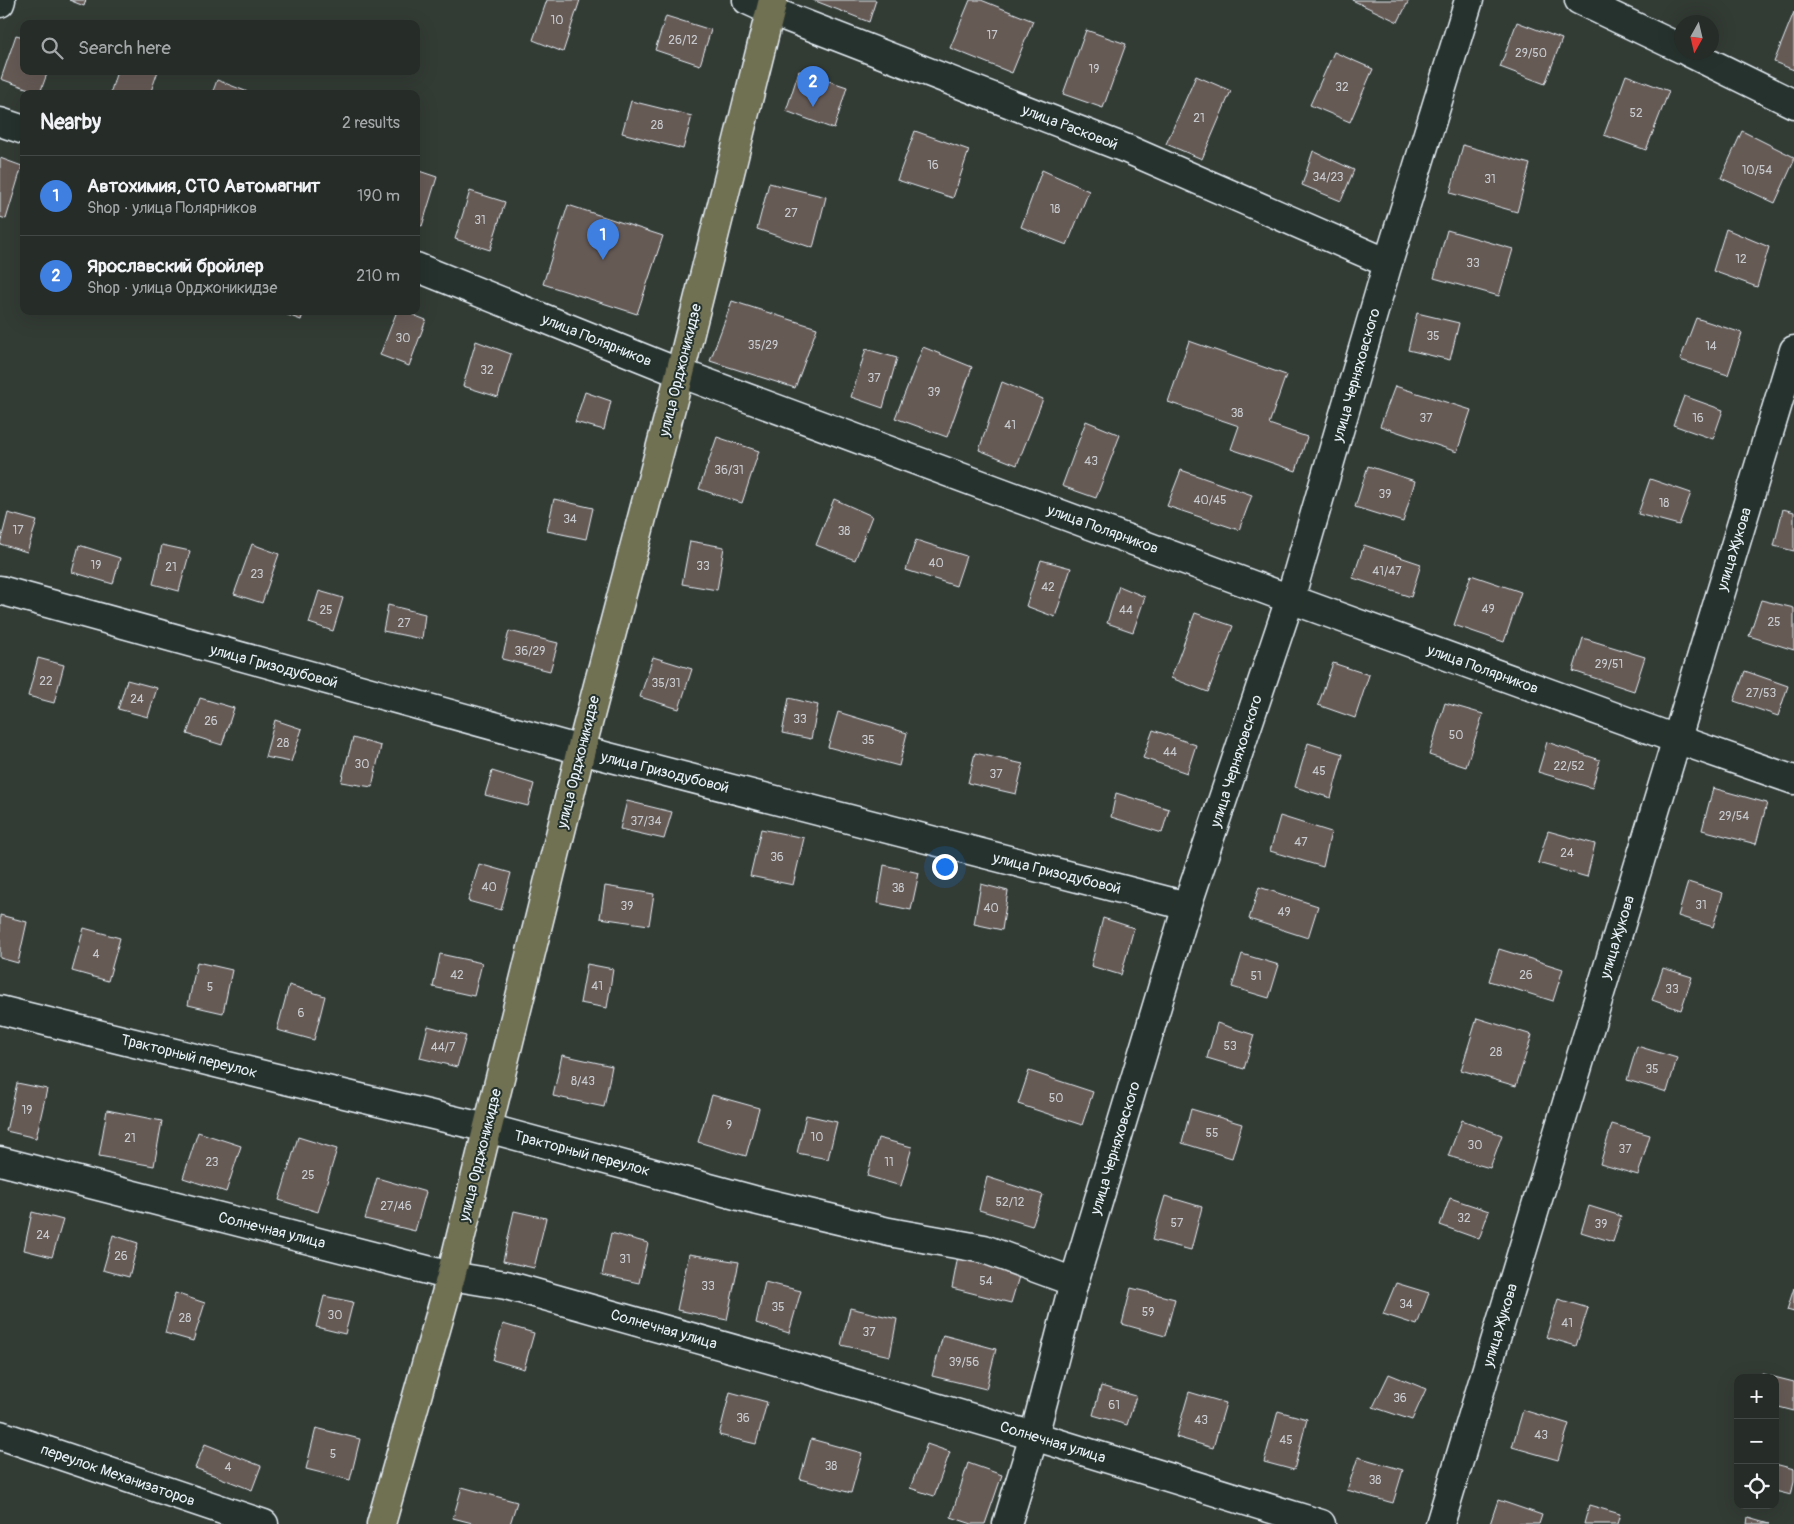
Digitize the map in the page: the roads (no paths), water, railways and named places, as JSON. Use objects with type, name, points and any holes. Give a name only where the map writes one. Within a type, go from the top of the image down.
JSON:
[{"type":"main road","name":"улица Орджоникидзе","points":[[381,1524],[451,1276],[581,750],[680,373],[764,4]]},
{"type":"street","name":"улица Черняховского","points":[[1006,1524],[1034,1436],[1074,1282],[1187,906],[1290,598],[1388,264],[1469,0]]},
{"type":"street","points":[[1579,0],[1674,46]]},
{"type":"street","name":"улица Расковой","points":[[764,4],[1127,149],[1388,264]]},
{"type":"street","points":[[1704,60],[1794,104]]},
{"type":"street","points":[[0,122],[20,129]]},
{"type":"street","name":"улица Полярников","points":[[420,269],[680,373],[1676,740],[1794,780]]},
{"type":"street","name":"улица Жукова","points":[[1440,1524],[1794,350]]},
{"type":"street","name":"улица Гризодубовой","points":[[0,590],[581,750],[1187,906]]},
{"type":"street","name":"Тракторный переулок","points":[[0,1010],[487,1128],[754,1200],[889,1232],[984,1249],[1074,1282]]},
{"type":"street","name":"Солнечная улица","points":[[0,1160],[451,1276],[506,1285],[1034,1436],[1321,1524]]},
{"type":"street","name":"переулок Механизаторов","points":[[0,1435],[264,1524]]},
{"type":"place","name":"Ярославский бройлер","points":[[813,107]]},
{"type":"place","name":"Автохимия, СТО Автомагнит","points":[[603,260]]}]
